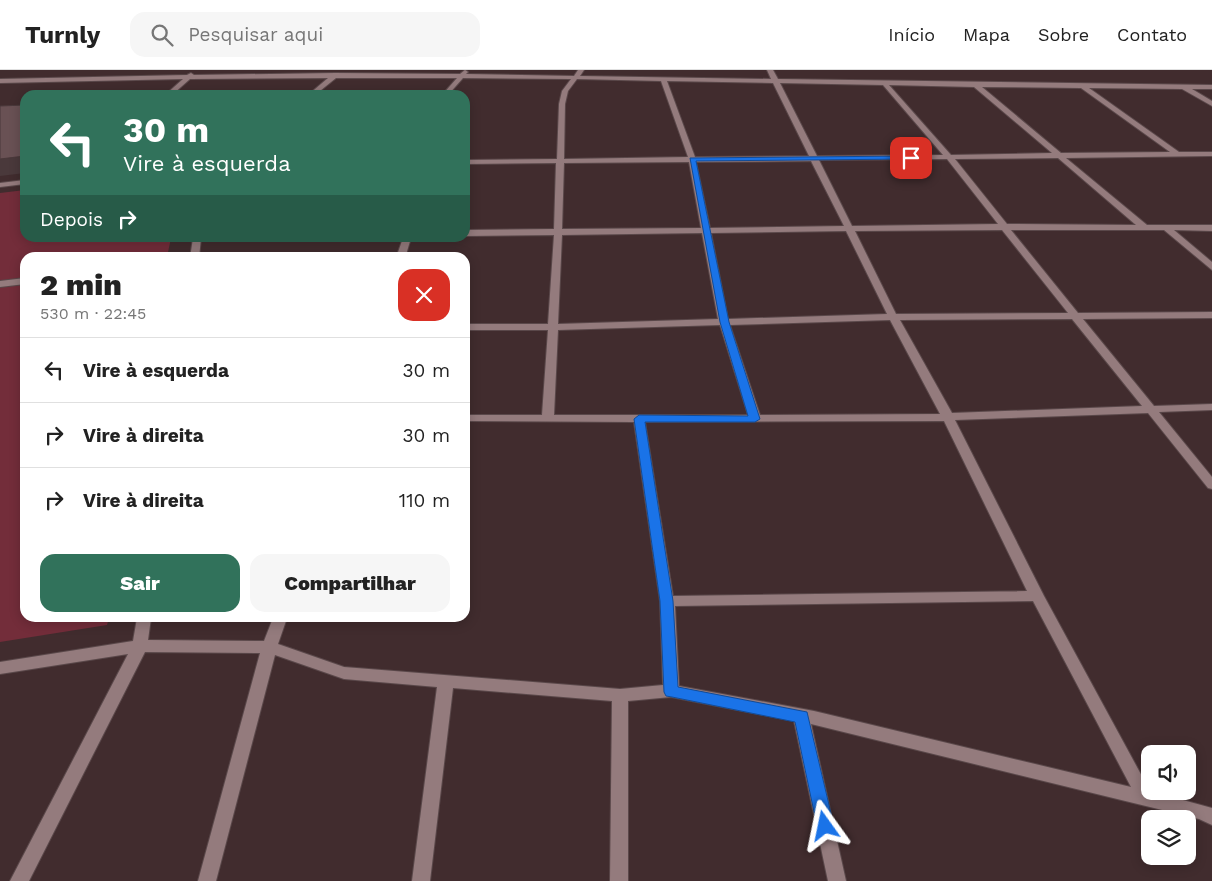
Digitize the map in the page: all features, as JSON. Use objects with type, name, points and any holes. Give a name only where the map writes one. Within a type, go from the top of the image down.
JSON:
[{"type":"street","points":[[90,79],[100,70]]},
{"type":"street","points":[[174,90],[196,70]]},
{"type":"street","points":[[317,90],[341,70]]},
{"type":"street","points":[[449,90],[466,70]]},
{"type":"street","points":[[548,418],[558,233],[562,104],[565,91],[581,70]]},
{"type":"street","points":[[0,81],[334,76],[460,76],[664,80],[772,76],[886,84],[1212,87]]},
{"type":"street","points":[[772,76],[893,317],[948,417],[1037,596],[1141,789]]},
{"type":"street","points":[[664,80],[692,159],[724,322],[755,419]]},
{"type":"street","points":[[886,84],[950,158],[1212,485]]},
{"type":"street","points":[[977,86],[1145,228]]},
{"type":"street","points":[[1083,87],[1177,154]]},
{"type":"street","points":[[1184,87],[1212,104]]},
{"type":"street","points":[[470,162],[1212,154]]},
{"type":"street","points":[[0,185],[20,183]]},
{"type":"street","points":[[470,233],[1004,227],[1212,228]]},
{"type":"street","points":[[1166,228],[1212,267]]},
{"type":"street","points":[[0,284],[20,282]]},
{"type":"street","points":[[470,327],[893,317],[1212,315]]},
{"type":"street","points":[[470,418],[755,419],[948,417],[1212,407]]},
{"type":"street","points":[[639,419],[666,601],[672,692]]},
{"type":"street","points":[[666,601],[1037,596]]},
{"type":"street","points":[[19,881],[140,646],[143,622]]},
{"type":"street","points":[[207,881],[269,647],[278,622]]},
{"type":"street","points":[[0,668],[140,646],[269,647],[344,673],[620,695],[672,692],[801,717],[1141,797]]},
{"type":"street","points":[[421,881],[446,681]]},
{"type":"street","points":[[619,881],[620,695]]},
{"type":"street","points":[[801,717],[837,881]]},
{"type":"street","points":[[1154,800],[1202,812],[1212,817]]},
{"type":"shaded area","points":[[20,191],[20,242],[170,242],[168,252],[20,252],[20,622],[108,622],[107,625],[0,642],[0,193]]},
{"type":"building","points":[[20,105],[20,157],[0,159],[0,106]]},
{"type":"route","points":[[825,826],[801,717],[672,692],[666,601],[639,419],[755,419],[724,322],[692,159],[911,158]]}]
